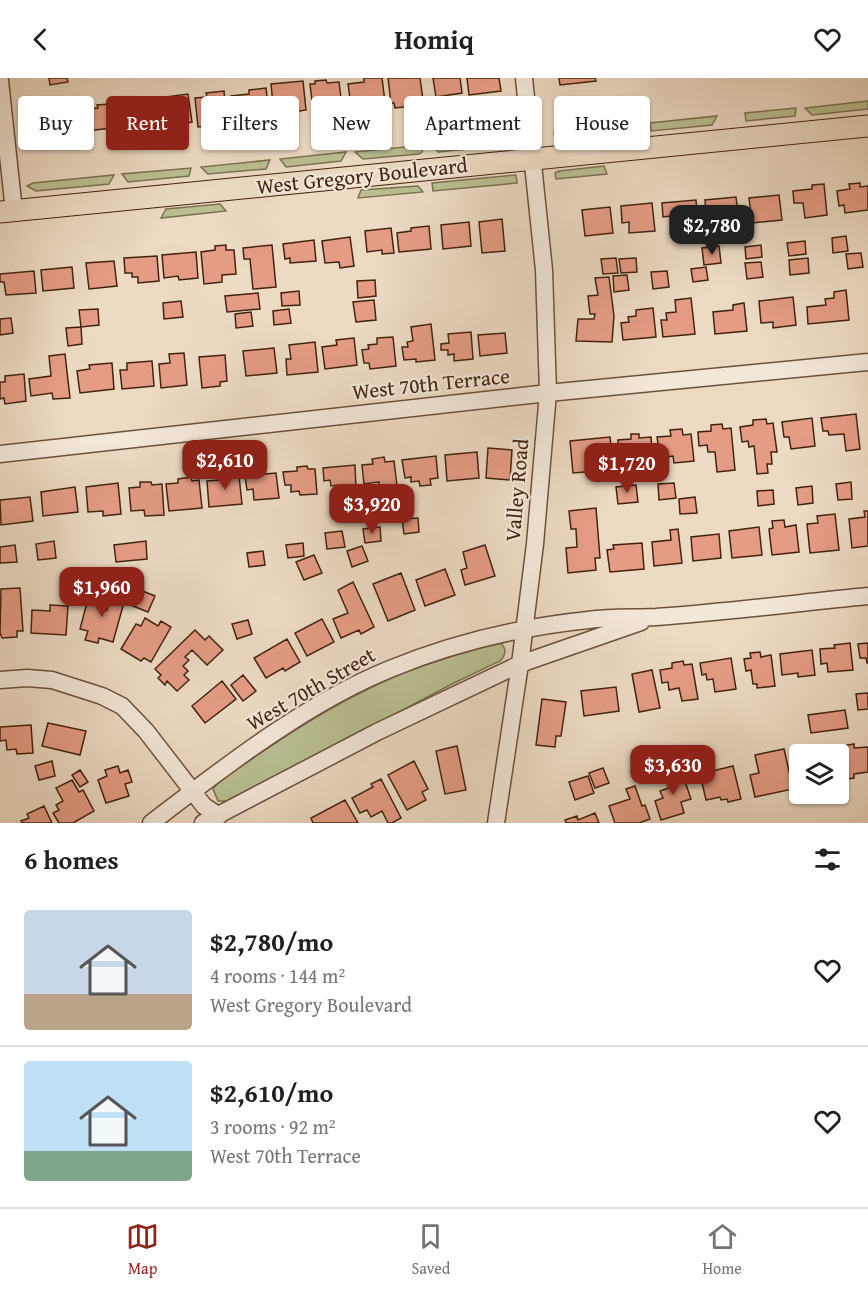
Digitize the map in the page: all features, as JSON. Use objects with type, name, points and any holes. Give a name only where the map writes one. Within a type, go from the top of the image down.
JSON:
[{"type":"main road","name":"West Gregory Boulevard","points":[[7,212],[868,126]]},
{"type":"street","name":"Valley Road","points":[[496,823],[535,544],[548,393],[544,270],[524,78]]},
{"type":"street","points":[[0,81],[7,212]]},
{"type":"street","name":"West 70th Terrace","points":[[0,454],[548,393],[868,362]]},
{"type":"street","name":"West 70th Street","points":[[151,823],[296,719],[349,688],[388,669],[428,655],[524,628],[588,620],[656,617],[868,596]]},
{"type":"street","name":"West 70th Street","points":[[203,823],[377,732],[520,664],[656,617]]},
{"type":"street","points":[[0,681],[27,678],[52,680],[102,696],[122,706],[146,731],[204,806],[219,816]]},
{"type":"green space","points":[[868,101],[868,109],[812,115],[805,108]]},
{"type":"green space","points":[[796,108],[795,116],[746,121],[745,113]]},
{"type":"green space","points":[[717,116],[712,125],[651,131],[650,123]]},
{"type":"green space","points":[[404,147],[404,150],[423,150],[419,154],[363,159],[355,152],[392,150]]},
{"type":"green space","points":[[346,152],[341,161],[286,167],[280,159]]},
{"type":"green space","points":[[270,160],[266,169],[208,174],[201,167]]},
{"type":"green space","points":[[604,166],[607,174],[556,179],[555,173],[559,171]]},
{"type":"green space","points":[[191,168],[189,176],[128,182],[122,174]]},
{"type":"green space","points":[[114,175],[109,184],[36,191],[27,186],[33,183]]},
{"type":"green space","points":[[516,175],[517,183],[433,191],[432,183]]},
{"type":"green space","points":[[418,186],[423,192],[358,198],[361,190]]},
{"type":"green space","points":[[220,204],[226,211],[161,218],[166,209]]},
{"type":"green space","points":[[500,643],[505,652],[500,661],[230,801],[218,801],[213,789],[222,780],[327,711],[402,674]]},
{"type":"building","points":[[49,78],[67,78],[68,82],[50,85]]},
{"type":"building","points":[[364,78],[382,78],[384,96],[350,96],[348,84],[364,82]]},
{"type":"building","points":[[388,78],[420,78],[422,96],[404,96],[404,107],[395,108],[390,96]]},
{"type":"building","points":[[433,78],[460,78],[462,93],[436,96]]},
{"type":"building","points":[[467,78],[499,78],[501,91],[469,95]]},
{"type":"building","points":[[559,78],[595,78],[596,81],[560,85]]},
{"type":"building","points":[[303,81],[306,110],[299,111],[299,96],[272,96],[271,84]]},
{"type":"building","points":[[315,81],[339,82],[341,96],[311,96],[310,84],[315,84]]},
{"type":"building","points":[[266,88],[267,96],[231,96],[249,94],[249,90]]},
{"type":"building","points":[[224,91],[224,96],[207,96],[206,93]]},
{"type":"building","points":[[195,98],[201,98],[201,127],[198,127]]},
{"type":"building","points":[[189,101],[192,122],[189,122]]},
{"type":"building","points":[[106,104],[106,129],[94,130],[94,108],[98,108],[97,105]]},
{"type":"building","points":[[860,183],[860,187],[868,186],[868,210],[845,213],[844,205],[839,206],[837,191],[850,189],[849,184]]},
{"type":"building","points":[[824,184],[827,215],[805,218],[803,203],[794,203],[793,191],[812,189],[812,185]]},
{"type":"building","points":[[779,195],[782,220],[752,223],[749,198]]},
{"type":"building","points":[[736,197],[739,221],[707,224],[705,200]]},
{"type":"building","points":[[696,200],[698,226],[672,229],[671,216],[663,217],[662,203]]},
{"type":"building","points":[[652,203],[655,231],[629,233],[629,222],[622,223],[621,206]]},
{"type":"building","points":[[610,207],[613,233],[585,236],[582,210]]},
{"type":"building","points":[[502,219],[505,251],[482,253],[479,222]]},
{"type":"building","points":[[469,222],[471,246],[443,249],[441,225]]},
{"type":"building","points":[[429,226],[431,249],[399,252],[397,233],[411,231],[411,228]]},
{"type":"building","points":[[391,228],[394,253],[382,254],[382,250],[367,252],[365,231]]},
{"type":"building","points":[[846,236],[848,251],[833,253],[832,238]]},
{"type":"building","points":[[350,237],[354,266],[340,268],[339,262],[325,263],[322,241]]},
{"type":"building","points":[[314,240],[316,261],[290,263],[290,258],[285,259],[283,244]]},
{"type":"building","points":[[805,241],[806,254],[789,256],[787,243]]},
{"type":"building","points":[[226,245],[226,250],[234,250],[236,274],[222,275],[222,282],[204,284],[201,252],[215,250],[215,246]]},
{"type":"building","points":[[272,245],[276,287],[253,289],[250,259],[244,259],[243,248]]},
{"type":"building","points":[[761,245],[762,257],[746,259],[745,247]]},
{"type":"building","points":[[719,246],[721,263],[704,265],[702,248]]},
{"type":"building","points":[[196,252],[198,278],[179,280],[178,276],[164,278],[162,255]]},
{"type":"building","points":[[861,253],[863,267],[848,269],[846,254]]},
{"type":"building","points":[[157,256],[159,281],[138,283],[138,277],[132,277],[132,273],[125,273],[124,258]]},
{"type":"building","points":[[616,258],[618,273],[603,274],[601,259]]},
{"type":"building","points":[[636,258],[637,272],[621,273],[619,259]]},
{"type":"building","points":[[808,258],[809,273],[790,275],[789,260]]},
{"type":"building","points":[[114,261],[117,286],[89,289],[86,263]]},
{"type":"building","points":[[761,262],[763,277],[747,279],[745,263]]},
{"type":"building","points":[[72,267],[74,288],[43,291],[41,270]]},
{"type":"building","points":[[706,267],[708,280],[693,282],[691,269]]},
{"type":"building","points":[[34,271],[36,293],[6,295],[4,282],[0,282],[0,274]]},
{"type":"building","points":[[667,271],[669,287],[653,289],[651,272]]},
{"type":"building","points":[[627,275],[629,290],[614,292],[613,276]]},
{"type":"building","points":[[609,277],[614,316],[612,342],[576,341],[578,319],[594,319],[595,314],[590,314],[588,296],[598,295],[595,278]]},
{"type":"building","points":[[375,280],[376,296],[358,298],[357,281]]},
{"type":"building","points":[[846,290],[849,320],[808,324],[807,307],[826,305],[825,299],[834,298],[834,292]]},
{"type":"building","points":[[299,291],[300,305],[282,306],[281,293]]},
{"type":"building","points":[[258,293],[260,309],[227,312],[225,296]]},
{"type":"building","points":[[793,297],[796,325],[773,328],[773,322],[761,323],[759,301]]},
{"type":"building","points":[[691,298],[695,334],[663,337],[661,320],[667,320],[666,313],[676,312],[675,300]]},
{"type":"building","points":[[374,300],[376,320],[356,322],[353,302]]},
{"type":"building","points":[[181,301],[183,317],[164,319],[163,303]]},
{"type":"building","points":[[744,303],[747,331],[715,334],[713,312],[733,310],[733,305]]},
{"type":"building","points":[[653,308],[656,337],[623,340],[621,323],[629,322],[628,317],[636,316],[636,310]]},
{"type":"building","points":[[98,309],[99,325],[81,327],[79,310]]},
{"type":"building","points":[[289,309],[291,323],[274,325],[273,311]]},
{"type":"building","points":[[251,312],[253,326],[236,328],[235,314]]},
{"type":"building","points":[[11,318],[13,333],[0,335],[0,319]]},
{"type":"building","points":[[431,324],[435,360],[416,362],[416,359],[404,360],[402,347],[408,347],[407,342],[413,341],[411,327]]},
{"type":"building","points":[[81,327],[82,344],[68,346],[66,328]]},
{"type":"building","points":[[471,332],[473,359],[454,361],[454,354],[448,355],[448,350],[441,350],[441,344],[449,343],[448,334]]},
{"type":"building","points":[[505,333],[507,353],[480,356],[478,335]]},
{"type":"building","points":[[393,337],[396,366],[370,369],[369,363],[364,363],[362,350],[369,349],[368,345],[377,344],[377,338]]},
{"type":"building","points":[[354,338],[357,365],[325,369],[322,347],[337,345],[336,340]]},
{"type":"building","points":[[315,342],[318,372],[287,375],[286,359],[291,359],[289,345]]},
{"type":"building","points":[[274,348],[277,373],[246,376],[243,351]]},
{"type":"building","points":[[184,353],[187,385],[161,388],[159,364],[170,363],[169,354]]},
{"type":"building","points":[[65,354],[70,398],[53,399],[52,393],[31,396],[29,379],[51,376],[49,356]]},
{"type":"building","points":[[225,355],[227,381],[220,382],[220,386],[202,388],[199,357]]},
{"type":"building","points":[[152,361],[154,386],[122,389],[120,370],[127,370],[127,363]]},
{"type":"building","points":[[112,363],[114,389],[80,393],[77,371],[90,369],[89,365]]},
{"type":"building","points":[[24,374],[26,401],[5,404],[4,398],[0,399],[0,382],[5,382],[5,376]]},
{"type":"building","points":[[856,414],[860,449],[846,451],[844,434],[829,435],[828,431],[823,431],[821,418]]},
{"type":"building","points":[[812,418],[815,446],[791,449],[789,437],[784,437],[782,422]]},
{"type":"building","points":[[766,419],[767,424],[773,423],[777,452],[771,452],[772,464],[767,464],[768,473],[757,474],[754,446],[749,447],[748,441],[742,442],[740,427],[753,425],[753,420]]},
{"type":"building","points":[[722,424],[723,429],[731,428],[735,470],[717,472],[715,452],[708,452],[707,445],[699,446],[698,432],[711,431],[711,425]]},
{"type":"building","points":[[682,429],[683,435],[691,434],[694,461],[674,463],[673,456],[666,457],[665,449],[659,450],[657,437],[671,436],[670,430]]},
{"type":"building","points":[[631,434],[639,434],[639,438],[651,437],[653,463],[626,465],[625,455],[619,456],[618,440],[631,439]]},
{"type":"building","points":[[610,437],[612,456],[607,457],[609,470],[573,473],[570,441]]},
{"type":"building","points":[[488,448],[512,450],[510,480],[486,478]]},
{"type":"building","points":[[477,452],[479,478],[447,481],[445,455]]},
{"type":"building","points":[[436,456],[438,478],[430,479],[431,485],[420,486],[419,481],[411,482],[411,477],[405,478],[402,460]]},
{"type":"building","points":[[384,457],[385,462],[394,461],[397,486],[379,488],[379,482],[364,484],[362,465],[373,464],[372,459]]},
{"type":"building","points":[[355,465],[356,490],[339,492],[338,485],[331,486],[330,480],[324,481],[323,468]]},
{"type":"building","points":[[307,466],[308,469],[315,469],[317,494],[300,495],[299,491],[291,492],[291,485],[285,485],[283,472],[297,471],[297,467]]},
{"type":"building","points":[[264,470],[265,474],[276,473],[279,498],[254,500],[253,489],[247,490],[245,476],[251,475],[251,471]]},
{"type":"building","points":[[219,474],[239,476],[242,504],[209,507],[207,481],[220,480]]},
{"type":"building","points":[[191,477],[192,481],[199,480],[202,508],[169,511],[166,484],[178,483],[178,479]]},
{"type":"building","points":[[140,482],[151,482],[152,485],[162,484],[164,515],[145,516],[144,510],[131,511],[129,488],[140,487]]},
{"type":"building","points":[[851,482],[852,499],[838,500],[836,484]]},
{"type":"building","points":[[118,483],[121,514],[103,516],[103,511],[88,512],[86,487]]},
{"type":"building","points":[[674,483],[676,498],[659,500],[658,484]]},
{"type":"building","points":[[636,485],[638,502],[618,504],[616,487]]},
{"type":"building","points":[[812,486],[813,503],[798,505],[796,488]]},
{"type":"building","points":[[75,487],[78,512],[43,516],[41,492]]},
{"type":"building","points":[[773,490],[774,504],[758,506],[757,491]]},
{"type":"building","points":[[30,497],[33,521],[1,525],[0,500]]},
{"type":"building","points":[[695,497],[697,513],[680,514],[679,499]]},
{"type":"building","points":[[596,508],[600,558],[595,558],[596,570],[568,573],[566,548],[577,547],[576,529],[571,529],[569,511]]},
{"type":"building","points":[[864,511],[868,511],[868,546],[852,548],[849,519],[865,517]]},
{"type":"building","points":[[835,514],[839,550],[810,553],[807,524],[818,523],[817,516]]},
{"type":"building","points":[[418,518],[419,532],[404,534],[402,519]]},
{"type":"building","points":[[784,520],[785,527],[796,525],[799,552],[772,555],[769,529],[773,528],[772,521]]},
{"type":"building","points":[[380,527],[381,541],[365,543],[363,529]]},
{"type":"building","points":[[759,527],[762,555],[732,558],[729,531]]},
{"type":"building","points":[[678,529],[682,563],[654,566],[652,542],[671,540],[670,530]]},
{"type":"building","points":[[342,531],[345,547],[327,549],[325,533]]},
{"type":"building","points":[[719,534],[721,558],[693,561],[691,537]]},
{"type":"building","points":[[54,541],[56,558],[38,560],[36,544]]},
{"type":"building","points":[[146,541],[147,559],[116,562],[114,545]]},
{"type":"building","points":[[303,543],[304,556],[288,558],[286,545]]},
{"type":"building","points":[[642,543],[644,569],[610,572],[607,550],[614,549],[613,545]]},
{"type":"building","points":[[15,545],[17,562],[0,563],[0,547]]},
{"type":"building","points":[[485,545],[495,576],[465,585],[461,570],[467,568],[463,552]]},
{"type":"building","points":[[362,546],[368,561],[352,567],[347,551]]},
{"type":"building","points":[[263,551],[265,565],[249,567],[247,553]]},
{"type":"building","points":[[314,555],[322,573],[304,580],[296,562]]},
{"type":"building","points":[[445,569],[455,595],[425,606],[416,580]]},
{"type":"building","points":[[401,573],[415,610],[388,621],[373,584]]},
{"type":"building","points":[[353,582],[374,627],[361,634],[359,630],[341,638],[333,619],[348,613],[338,590]]},
{"type":"building","points":[[20,588],[23,631],[17,631],[17,637],[2,638],[0,633],[1,589]]},
{"type":"building","points":[[135,588],[155,596],[148,612],[128,604]]},
{"type":"building","points":[[112,592],[126,595],[113,642],[99,638],[98,643],[85,640],[88,631],[80,629],[89,595],[102,598],[99,608],[107,610]]},
{"type":"building","points":[[50,605],[68,606],[66,635],[31,633],[32,610],[50,611]]},
{"type":"building","points":[[145,618],[158,626],[161,621],[171,627],[151,662],[144,658],[141,661],[121,649],[136,624],[141,626]]},
{"type":"building","points":[[322,619],[334,642],[307,656],[295,633]]},
{"type":"building","points":[[248,620],[252,634],[237,639],[232,624]]},
{"type":"building","points":[[195,630],[205,640],[209,636],[223,650],[207,665],[192,650],[185,657],[189,660],[183,666],[188,671],[184,675],[189,680],[177,691],[167,681],[165,685],[158,678],[161,675],[155,669]]},
{"type":"building","points":[[287,639],[300,662],[285,671],[283,668],[266,678],[254,658]]},
{"type":"building","points":[[850,643],[853,670],[828,672],[827,663],[821,664],[820,649],[835,648],[834,645]]},
{"type":"building","points":[[868,643],[867,663],[866,658],[860,658],[858,644]]},
{"type":"building","points":[[812,650],[815,675],[798,677],[798,673],[782,675],[780,654]]},
{"type":"building","points":[[760,652],[761,657],[771,655],[775,686],[757,688],[757,684],[753,684],[751,670],[746,671],[744,659],[751,658],[750,653]]},
{"type":"building","points":[[731,658],[736,689],[715,692],[713,679],[707,680],[706,674],[702,675],[700,663]]},
{"type":"building","points":[[683,661],[684,665],[692,664],[698,699],[682,701],[679,688],[669,690],[668,682],[662,683],[660,670],[672,668],[672,663]]},
{"type":"building","points":[[652,670],[660,708],[639,712],[632,674]]},
{"type":"building","points":[[243,675],[256,691],[243,701],[231,685]]},
{"type":"building","points":[[222,681],[236,699],[205,723],[192,706]]},
{"type":"building","points":[[616,687],[619,711],[584,716],[581,691]]},
{"type":"building","points":[[868,693],[868,709],[858,710],[856,694]]},
{"type":"building","points":[[542,699],[566,702],[561,736],[556,736],[555,747],[536,745]]},
{"type":"building","points":[[845,710],[848,728],[811,733],[808,715]]},
{"type":"building","points":[[48,723],[86,731],[80,755],[42,746]]},
{"type":"building","points":[[31,725],[33,753],[17,754],[16,749],[7,750],[6,740],[0,741],[0,727]]},
{"type":"building","points":[[854,744],[854,748],[868,747],[868,772],[854,774],[854,778],[849,779],[849,745]]},
{"type":"building","points":[[457,746],[466,790],[445,794],[436,751]]},
{"type":"building","points":[[784,749],[789,771],[789,790],[755,797],[750,775],[759,773],[755,755]]},
{"type":"building","points":[[52,761],[55,776],[39,780],[35,766]]},
{"type":"building","points":[[414,761],[428,789],[422,792],[426,800],[407,810],[388,775]]},
{"type":"building","points":[[118,766],[120,773],[128,770],[132,782],[125,784],[129,796],[106,803],[98,780],[107,776],[105,770]]},
{"type":"building","points":[[733,766],[741,799],[728,802],[727,799],[721,800],[720,797],[706,800],[700,774]]},
{"type":"building","points":[[603,768],[609,783],[595,788],[589,773]]},
{"type":"building","points":[[80,770],[88,782],[80,787],[72,775]]},
{"type":"building","points":[[681,770],[691,799],[681,802],[684,813],[661,820],[655,801],[663,798],[660,791],[669,788],[665,775]]},
{"type":"building","points":[[588,776],[594,793],[575,800],[569,782]]},
{"type":"building","points":[[381,779],[401,818],[392,823],[388,823],[382,811],[371,817],[367,810],[360,813],[352,798],[373,787],[371,784]]},
{"type":"building","points":[[72,780],[79,792],[83,790],[94,811],[73,823],[59,823],[53,813],[59,810],[56,805],[63,801],[56,788]]},
{"type":"building","points":[[635,786],[642,806],[645,805],[650,819],[639,823],[615,823],[609,806],[630,799],[626,789]]},
{"type":"building","points":[[345,800],[358,823],[313,823],[311,818]]},
{"type":"building","points":[[44,806],[52,823],[22,823],[21,821],[29,818],[27,814]]},
{"type":"building","points":[[595,813],[599,823],[566,823],[565,820],[577,816],[578,820]]}]
